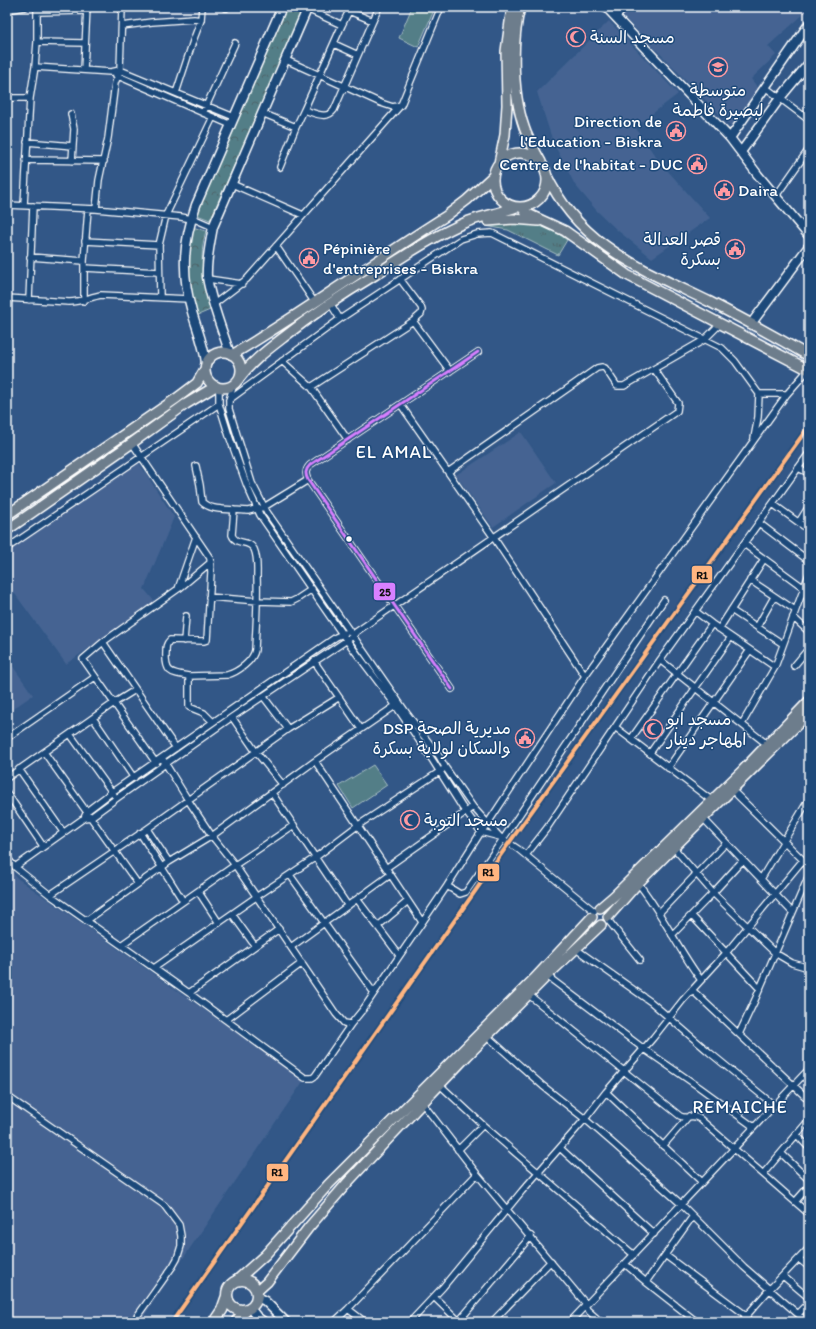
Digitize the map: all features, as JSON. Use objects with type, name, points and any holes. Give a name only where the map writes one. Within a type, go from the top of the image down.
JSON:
[{"type":"highway","points":[[214,1322],[222,1310],[230,1286],[236,1281],[247,1281],[253,1285],[257,1294],[254,1306],[248,1309],[236,1322]]},
{"type":"highway","points":[[227,1296],[228,1301],[234,1308],[238,1310],[248,1309]]},
{"type":"main road","points":[[499,163],[505,135],[507,105],[506,51],[512,7]]},
{"type":"main road","points":[[520,7],[516,43],[516,90],[520,112],[527,134],[554,192],[572,216],[610,250],[629,262],[748,327]]},
{"type":"main road","points":[[206,366],[205,374],[208,380],[217,387],[224,388],[236,382],[248,366],[258,357],[330,303],[444,232],[466,222],[519,207],[531,205],[538,200],[544,192],[547,183],[544,170],[536,159],[521,153],[513,154],[505,158],[495,169],[493,176],[493,184],[498,196],[508,204],[519,207],[526,213],[565,230],[627,275],[809,370]]},
{"type":"main road","points":[[231,355],[257,341],[446,216],[493,176]]},
{"type":"main road","points":[[444,232],[482,222],[498,220],[530,220],[553,224]]},
{"type":"main road","points":[[612,263],[809,356]]},
{"type":"main road","points":[[7,516],[197,383],[210,358],[215,354],[221,352],[231,355],[236,359],[240,369],[236,382]]},
{"type":"main road","points":[[7,530],[186,404],[217,387]]},
{"type":"main road","points":[[236,1281],[265,1255],[328,1185],[534,979],[595,912],[614,896],[768,745],[809,701]]},
{"type":"main road","points":[[257,1294],[309,1227],[348,1182],[440,1085],[547,976],[606,921],[638,883],[809,713]]},
{"type":"main road","points":[[595,912],[603,908],[607,912],[606,921]]},
{"type":"main road","points":[[595,912],[596,924],[606,921]]},
{"type":"street","points":[[7,10],[24,7]]},
{"type":"street","points":[[96,209],[99,180],[108,138],[114,91],[120,70],[122,7]]},
{"type":"street","points":[[176,94],[201,20],[202,7]]},
{"type":"street","points":[[206,366],[205,352],[191,311],[185,277],[184,260],[188,230],[191,218],[282,7]]},
{"type":"street","points":[[304,110],[325,116],[332,114],[379,7]]},
{"type":"street","points":[[214,304],[242,284],[402,106],[442,7]]},
{"type":"street","points":[[606,7],[730,138],[809,236]]},
{"type":"street","points":[[616,17],[627,7]]},
{"type":"street","points":[[231,355],[216,315],[208,279],[208,254],[213,227],[308,8],[342,24]]},
{"type":"street","points":[[24,206],[30,98],[37,42],[37,10],[87,9],[84,70]]},
{"type":"street","points":[[280,167],[319,75],[350,9],[373,21]]},
{"type":"street","points":[[122,26],[152,22],[194,19],[201,20]]},
{"type":"street","points":[[730,138],[809,24]]},
{"type":"street","points":[[37,42],[85,43]]},
{"type":"street","points":[[203,113],[235,43]]},
{"type":"street","points":[[334,44],[358,55]]},
{"type":"street","points":[[286,60],[381,103],[393,107],[402,106]]},
{"type":"street","points":[[741,152],[780,98],[809,63]]},
{"type":"street","points":[[35,67],[111,72],[120,70],[207,106],[233,121]]},
{"type":"street","points":[[111,72],[118,77],[203,113],[213,117],[233,121]]},
{"type":"street","points":[[765,87],[809,120]]},
{"type":"street","points":[[7,98],[30,98]]},
{"type":"street","points":[[262,113],[296,127]]},
{"type":"street","points":[[71,114],[74,129],[72,161]]},
{"type":"street","points":[[160,297],[159,245],[166,215],[213,117]]},
{"type":"street","points":[[27,142],[73,146]]},
{"type":"street","points":[[776,196],[809,149]]},
{"type":"street","points":[[26,160],[104,161]]},
{"type":"street","points":[[232,184],[303,215]]},
{"type":"street","points":[[7,205],[96,209],[166,215],[191,218],[213,227]]},
{"type":"street","points":[[29,300],[33,206]]},
{"type":"street","points":[[84,301],[85,241],[88,209]]},
{"type":"street","points":[[229,400],[340,319],[461,239],[477,234],[492,233],[722,348],[735,361],[759,394],[758,417],[754,440]]},
{"type":"street","points":[[85,241],[159,245]]},
{"type":"street","points":[[276,246],[315,303]]},
{"type":"street","points":[[748,327],[809,246]]},
{"type":"street","points":[[30,258],[159,272]]},
{"type":"street","points":[[208,279],[242,284]]},
{"type":"street","points":[[310,387],[413,321],[420,314],[422,310],[400,279]]},
{"type":"street","points":[[7,298],[70,302],[84,301],[93,296],[101,295],[189,299]]},
{"type":"street","points":[[330,303],[340,319]]},
{"type":"street","points":[[413,321],[450,371]]},
{"type":"street","points":[[448,472],[597,368],[605,368],[617,386],[621,387],[704,340],[720,323]]},
{"type":"street","points":[[452,689],[306,475],[308,468],[478,352]]},
{"type":"street","points":[[282,361],[310,387],[348,440]]},
{"type":"street","points":[[15,867],[84,818],[91,817],[232,717],[347,640],[677,410],[678,403],[654,369]]},
{"type":"street","points":[[7,858],[15,867],[50,895],[189,993],[301,1076],[308,1079],[315,1076],[350,1024],[357,1018],[447,886],[481,832],[585,676],[787,394],[809,370]]},
{"type":"street","points":[[236,382],[229,400],[229,409],[252,483],[264,507],[349,631],[355,634],[439,772],[465,811],[481,832],[501,838],[518,848],[595,912]]},
{"type":"street","points":[[217,387],[219,404],[247,486],[257,509],[342,634],[439,756],[445,768],[473,807],[501,838]]},
{"type":"street","points":[[759,394],[787,394]]},
{"type":"street","points":[[7,548],[219,404]]},
{"type":"street","points":[[401,405],[494,538],[585,676]]},
{"type":"street","points":[[132,443],[206,551],[211,562],[207,640],[170,640],[168,642],[166,645],[166,667],[174,674],[189,676],[232,674],[250,661],[253,657],[255,650],[258,601],[256,558],[254,548],[251,545],[236,542],[233,539],[234,510]]},
{"type":"street","points":[[526,855],[547,828],[660,660],[809,453]]},
{"type":"street","points":[[196,466],[201,500],[204,504],[211,507],[234,510],[248,510],[264,507],[308,480]]},
{"type":"street","points":[[798,468],[809,473]]},
{"type":"street","points":[[773,504],[809,530]]},
{"type":"street","points":[[799,522],[809,506]]},
{"type":"street","points":[[759,523],[809,562]]},
{"type":"street","points":[[178,589],[196,537]]},
{"type":"street","points":[[744,544],[804,588]]},
{"type":"street","points":[[719,629],[764,559]]},
{"type":"street","points":[[156,762],[83,659],[103,642],[178,589],[211,562]]},
{"type":"street","points":[[742,724],[775,667],[809,574]]},
{"type":"street","points":[[750,580],[795,610]]},
{"type":"street","points":[[209,597],[291,602],[312,588]]},
{"type":"street","points":[[757,627],[774,597]]},
{"type":"street","points":[[447,886],[460,894],[466,892],[501,838],[664,600]]},
{"type":"street","points":[[731,610],[783,644]]},
{"type":"street","points":[[695,611],[775,667]]},
{"type":"street","points":[[184,641],[186,616]]},
{"type":"street","points":[[793,617],[809,632]]},
{"type":"street","points":[[630,739],[712,624]]},
{"type":"street","points":[[84,818],[87,811],[112,792],[342,634],[349,631]]},
{"type":"street","points":[[650,753],[731,637]]},
{"type":"street","points":[[103,642],[176,748]]},
{"type":"street","points":[[794,666],[809,648]]},
{"type":"street","points":[[668,768],[750,650]]},
{"type":"street","points":[[660,660],[768,745]]},
{"type":"street","points":[[314,662],[361,729]]},
{"type":"street","points":[[189,676],[189,707],[204,713],[213,722]]},
{"type":"street","points":[[7,738],[95,677]]},
{"type":"street","points":[[7,778],[135,690]]},
{"type":"street","points":[[264,696],[288,729]]},
{"type":"street","points":[[50,895],[147,829],[288,729],[338,698]]},
{"type":"street","points":[[86,921],[169,862],[212,836],[315,761],[397,704]]},
{"type":"street","points":[[232,717],[256,752],[283,785]]},
{"type":"street","points":[[93,718],[134,778]]},
{"type":"street","points":[[615,727],[711,800]]},
{"type":"street","points":[[70,734],[117,798]]},
{"type":"street","points":[[44,752],[138,884]]},
{"type":"street","points":[[162,758],[212,836],[235,865],[336,1014],[344,1023],[350,1024]]},
{"type":"street","points":[[315,761],[422,922]]},
{"type":"street","points":[[154,968],[316,857],[357,826],[445,768]]},
{"type":"street","points":[[19,769],[63,832]]},
{"type":"street","points":[[732,790],[809,867]]},
{"type":"street","points":[[7,793],[43,846]]},
{"type":"street","points":[[272,793],[348,906]]},
{"type":"street","points":[[761,879],[783,840],[809,799]]},
{"type":"street","points":[[386,868],[465,811],[473,807]]},
{"type":"street","points":[[703,818],[792,912]]},
{"type":"street","points":[[121,945],[294,825]]},
{"type":"street","points":[[147,829],[169,862]]},
{"type":"street","points":[[140,833],[183,902]]},
{"type":"street","points":[[659,913],[726,843]]},
{"type":"street","points":[[674,848],[713,894],[775,953],[792,963],[809,968]]},
{"type":"street","points":[[672,935],[713,894],[743,860]]},
{"type":"street","points":[[410,1322],[434,1297],[606,1092],[644,1049],[692,990],[726,954],[803,860]]},
{"type":"street","points":[[290,875],[374,993]]},
{"type":"street","points":[[291,947],[390,875]]},
{"type":"street","points":[[739,1034],[809,875]]},
{"type":"street","points":[[638,883],[659,913],[690,965],[701,980]]},
{"type":"street","points":[[198,891],[219,923]]},
{"type":"street","points":[[357,899],[400,955]]},
{"type":"street","points":[[378,926],[408,901]]},
{"type":"street","points":[[232,914],[255,946]]},
{"type":"street","points":[[692,916],[760,989]]},
{"type":"street","points":[[606,921],[640,960]]},
{"type":"street","points":[[189,993],[279,929]]},
{"type":"street","points":[[576,949],[651,1002],[775,1106]]},
{"type":"street","points":[[226,1020],[302,963]]},
{"type":"street","points":[[547,976],[644,1049],[705,1091],[754,1128]]},
{"type":"street","points":[[692,990],[809,1100]]},
{"type":"street","points":[[529,995],[680,1116],[697,1117],[809,1214]]},
{"type":"street","points":[[487,1036],[543,1086],[585,1118],[681,1204],[769,1290],[807,1322]]},
{"type":"street","points":[[570,1322],[809,1069]]},
{"type":"street","points":[[440,1085],[483,1125],[634,1255]]},
{"type":"street","points":[[606,1092],[702,1182]]},
{"type":"street","points":[[7,1096],[164,1205],[177,1222],[181,1240],[177,1259],[134,1322]]},
{"type":"street","points":[[423,1104],[477,1174],[531,1236],[585,1305],[601,1322]]},
{"type":"street","points":[[663,1146],[689,1116]]},
{"type":"street","points":[[763,1174],[809,1120]]},
{"type":"street","points":[[458,1150],[483,1125]]},
{"type":"street","points":[[796,1134],[809,1148]]},
{"type":"street","points":[[560,1148],[654,1234]]},
{"type":"street","points":[[781,1153],[809,1180]]},
{"type":"street","points":[[334,1322],[477,1174]]},
{"type":"street","points":[[795,1202],[809,1186]]},
{"type":"street","points":[[646,1282],[693,1216]]},
{"type":"street","points":[[434,1297],[460,1322],[531,1236]]},
{"type":"street","points":[[741,1322],[809,1248]]},
{"type":"street","points":[[665,1255],[747,1316]]},
{"type":"street","points":[[799,1259],[809,1267]]},
{"type":"street","points":[[492,1322],[551,1261]]},
{"type":"street","points":[[625,1264],[697,1322]]},
{"type":"street","points":[[783,1276],[809,1298]]},
{"type":"street","points":[[257,1294],[286,1322]]},
{"type":"street","points":[[798,1314],[809,1303]]},
{"type":"street","points":[[248,1309],[264,1322]]},
{"type":"street","points":[[348,1309],[365,1322]]},
{"type":"shaded area","name":"متوسطة لبصيرة فاطمة","points":[[614,7],[809,7],[809,13],[808,15],[805,13],[768,46],[776,55],[751,79],[758,88],[731,126]]},
{"type":"shaded area","points":[[609,21],[678,94],[635,127],[658,160],[710,218],[652,258],[617,230],[597,211],[575,185],[553,142],[537,92]]},
{"type":"shaded area","points":[[521,432],[556,483],[493,527],[456,475]]},
{"type":"shaded area","points":[[139,463],[174,517],[144,589],[155,602],[66,664],[7,583],[7,552]]},
{"type":"shaded area","points":[[7,658],[33,695],[7,713]]},
{"type":"shaded area","points":[[7,865],[17,878],[304,1080],[140,1322],[7,1322]]},
{"type":"green space","points":[[285,7],[304,7],[210,220],[195,214]]},
{"type":"green space","points":[[412,7],[426,7],[434,10],[418,47],[399,38]]},
{"type":"green space","points":[[509,221],[541,225],[556,232],[567,240],[558,255],[508,230],[485,226],[486,224]]},
{"type":"green space","points":[[192,227],[206,231],[202,251],[202,260],[210,310],[196,316],[186,268]]},
{"type":"green space","points":[[373,765],[387,785],[353,808],[339,786]]},
{"type":"tunnel","points":[[746,331],[786,354]]},
{"type":"tunnel","points":[[782,348],[809,362]]},
{"type":"railway","points":[[172,1322],[509,843],[809,426]]},
{"type":"transit line","name":"25","points":[[452,689],[308,480],[306,472],[310,465],[478,352]]},
{"type":"transit line","name":"R1","points":[[172,1322],[509,843],[809,426]]},
{"type":"place","name":"مسجد السنة","points":[[576,37]]},
{"type":"place","name":"متوسطة لبصيرة فاطمة","points":[[718,67]]},
{"type":"place","name":"Direction de l'Education - Biskra","points":[[676,131]]},
{"type":"place","name":"Centre de l'habitat - DUC","points":[[697,164]]},
{"type":"place","name":"Daira","points":[[724,190]]},
{"type":"place","name":"قصر العدالة بسكرة","points":[[735,249]]},
{"type":"place","name":"Pépinière d'entreprises - Biskra","points":[[309,258]]},
{"type":"place","name":"مسجد ابو المهاجر دينار","points":[[653,729]]},
{"type":"place","name":"DSP مديرية الصحة والسكان لولاية بسكرة","points":[[525,738]]},
{"type":"place","name":"مسجد التوبة","points":[[410,820]]},
{"type":"district","name":"EL AMAL","points":[[394,452]]},
{"type":"district","name":"REMAICHE","points":[[740,1107]]}]
